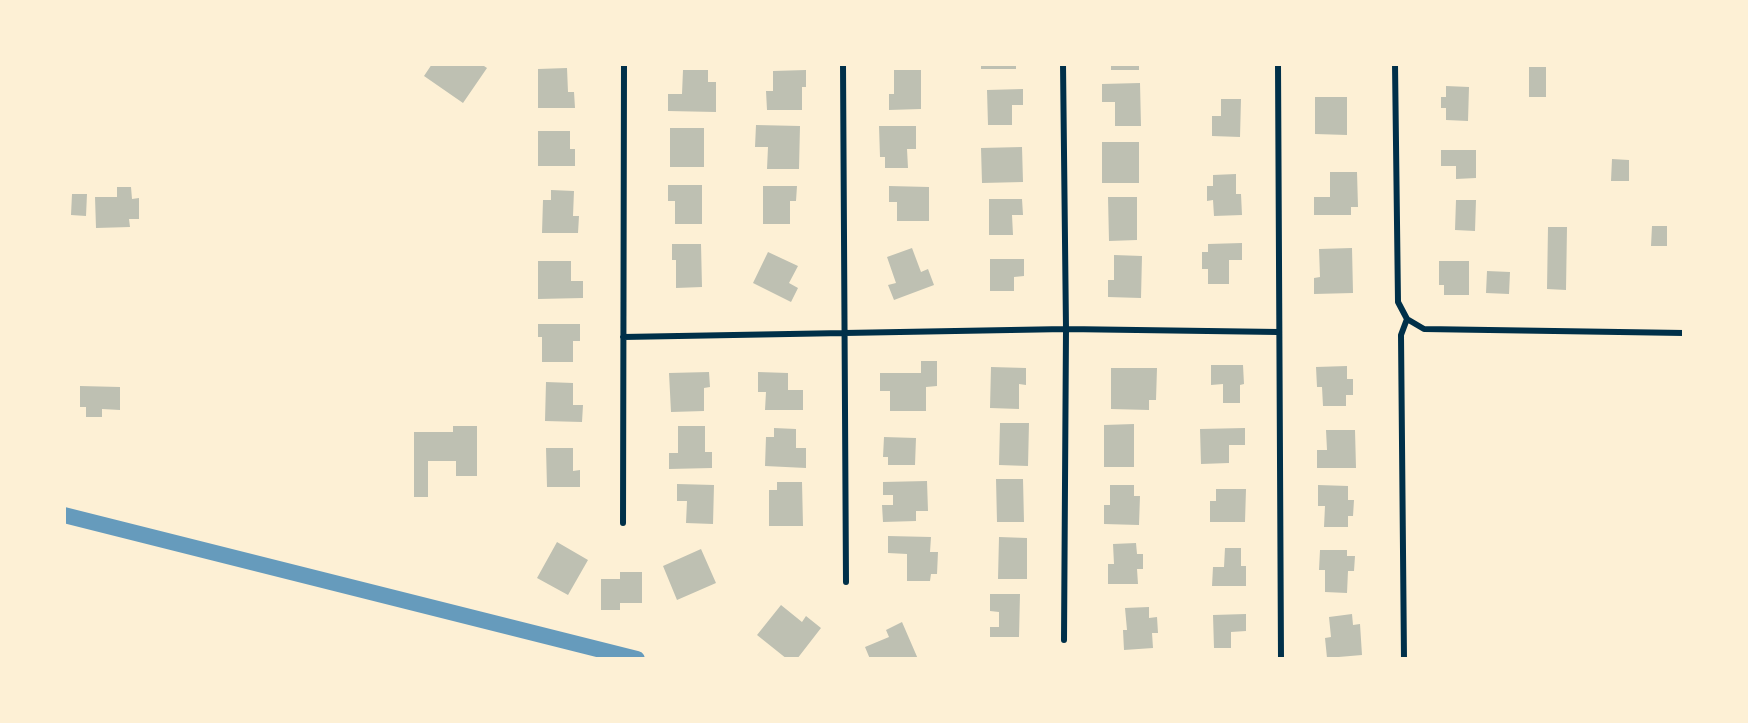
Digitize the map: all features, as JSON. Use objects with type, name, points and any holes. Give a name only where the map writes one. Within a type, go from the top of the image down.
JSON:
[{"type":"street","points":[[623,523],[624,64]]},
{"type":"street","points":[[843,64],[846,582]]},
{"type":"street","points":[[1063,64],[1066,329],[1064,640]]},
{"type":"street","points":[[1278,64],[1281,659]]},
{"type":"street","points":[[1395,64],[1398,302],[1407,319],[1424,329],[1684,333]]},
{"type":"street","points":[[1404,659],[1401,335],[1407,319]]},
{"type":"street","points":[[623,337],[1066,329],[1278,332]]},
{"type":"building","points":[[432,64],[481,64],[487,68],[463,103],[424,76]]},
{"type":"building","points":[[981,64],[1016,64],[1016,69],[981,69]]},
{"type":"building","points":[[1111,64],[1139,64],[1139,70],[1111,70]]},
{"type":"building","points":[[1529,67],[1546,67],[1546,97],[1529,97]]},
{"type":"building","points":[[567,68],[568,92],[574,92],[575,108],[538,108],[538,69]]},
{"type":"building","points":[[683,70],[708,70],[708,82],[716,82],[716,112],[668,111],[668,94],[682,94]]},
{"type":"building","points":[[806,70],[802,110],[767,110],[766,91],[773,91],[773,71]]},
{"type":"building","points":[[894,70],[921,70],[921,109],[889,110],[889,94],[894,94]]},
{"type":"building","points":[[1140,83],[1141,126],[1115,126],[1115,102],[1102,102],[1102,84]]},
{"type":"building","points":[[1446,86],[1469,87],[1468,121],[1446,120],[1446,108],[1441,108],[1441,97],[1446,97]]},
{"type":"building","points":[[1023,89],[1023,105],[1012,105],[1012,125],[988,125],[987,90]]},
{"type":"building","points":[[1315,97],[1347,97],[1347,135],[1315,134]]},
{"type":"building","points":[[1221,99],[1241,99],[1240,137],[1212,136],[1212,116],[1221,116]]},
{"type":"building","points":[[756,125],[800,126],[799,169],[767,169],[768,147],[755,147]]},
{"type":"building","points":[[879,126],[916,126],[916,149],[907,149],[908,168],[885,168],[885,157],[880,157]]},
{"type":"building","points":[[670,128],[704,128],[704,167],[670,167]]},
{"type":"building","points":[[538,131],[570,131],[570,149],[575,149],[575,166],[538,166]]},
{"type":"building","points":[[1102,142],[1139,142],[1139,183],[1102,183]]},
{"type":"building","points":[[1022,147],[1023,182],[982,183],[981,148]]},
{"type":"building","points":[[1441,150],[1476,150],[1476,178],[1456,179],[1456,166],[1441,166]]},
{"type":"building","points":[[1612,159],[1629,160],[1629,181],[1611,181]]},
{"type":"building","points":[[1330,172],[1357,172],[1358,207],[1351,207],[1351,215],[1314,215],[1314,197],[1330,197]]},
{"type":"building","points":[[1236,174],[1236,194],[1241,194],[1242,215],[1214,216],[1213,200],[1207,201],[1207,186],[1213,186],[1213,175]]},
{"type":"building","points":[[668,185],[702,185],[702,224],[675,224],[675,201],[668,201]]},
{"type":"building","points":[[763,186],[797,186],[796,201],[790,201],[790,224],[763,224]]},
{"type":"building","points":[[889,186],[929,187],[929,221],[897,221],[897,202],[889,202]]},
{"type":"building","points":[[117,187],[131,187],[132,199],[139,198],[139,219],[129,219],[130,227],[96,228],[95,197],[117,197]]},
{"type":"building","points":[[551,190],[574,191],[573,216],[579,216],[578,233],[542,233],[543,200],[551,200]]},
{"type":"building","points":[[72,194],[87,194],[86,216],[71,215]]},
{"type":"building","points":[[1108,197],[1137,197],[1137,240],[1109,241]]},
{"type":"building","points":[[989,199],[1022,199],[1023,215],[1012,215],[1013,235],[989,235]]},
{"type":"building","points":[[1456,200],[1476,200],[1475,231],[1455,230]]},
{"type":"building","points":[[1652,226],[1667,226],[1667,246],[1651,246]]},
{"type":"building","points":[[1548,227],[1567,227],[1566,290],[1547,289]]},
{"type":"building","points":[[1242,243],[1242,260],[1229,260],[1229,284],[1208,284],[1208,269],[1202,269],[1202,252],[1208,252],[1208,244]]},
{"type":"building","points":[[672,244],[701,244],[702,287],[676,288],[676,260],[672,260]]},
{"type":"building","points":[[912,248],[921,272],[928,269],[934,285],[894,300],[888,285],[896,283],[887,257]]},
{"type":"building","points":[[1352,248],[1353,293],[1314,294],[1314,278],[1320,277],[1319,249]]},
{"type":"building","points":[[768,252],[798,266],[789,283],[798,288],[791,302],[753,283]]},
{"type":"building","points":[[1114,255],[1142,256],[1141,298],[1108,297],[1108,280],[1114,280]]},
{"type":"building","points":[[990,259],[1024,259],[1024,276],[1014,277],[1014,291],[990,291]]},
{"type":"building","points":[[538,261],[571,261],[571,281],[583,281],[583,298],[538,299]]},
{"type":"building","points":[[1439,261],[1469,261],[1469,295],[1444,295],[1444,285],[1439,285]]},
{"type":"building","points":[[1487,271],[1510,272],[1509,294],[1486,293]]},
{"type":"building","points":[[538,324],[580,324],[580,341],[573,341],[573,362],[542,362],[542,337],[538,337]]},
{"type":"building","points":[[921,361],[937,361],[937,386],[926,387],[926,411],[890,411],[890,391],[880,391],[880,373],[921,373]]},
{"type":"building","points":[[1211,365],[1243,365],[1244,384],[1240,385],[1240,403],[1223,403],[1223,384],[1211,385]]},
{"type":"building","points":[[1347,366],[1347,379],[1353,379],[1353,395],[1346,395],[1346,406],[1323,406],[1322,387],[1317,387],[1316,367]]},
{"type":"building","points":[[991,367],[1026,368],[1026,385],[1019,384],[1019,409],[990,408]]},
{"type":"building","points":[[1111,368],[1157,368],[1156,400],[1149,400],[1149,410],[1111,409]]},
{"type":"building","points":[[709,372],[710,387],[704,388],[704,411],[671,412],[669,373]]},
{"type":"building","points":[[758,372],[788,373],[788,390],[803,390],[803,410],[765,410],[766,392],[758,392]]},
{"type":"building","points":[[546,382],[573,383],[573,405],[583,405],[582,422],[545,421]]},
{"type":"building","points":[[80,386],[120,387],[120,410],[102,409],[102,417],[86,417],[86,407],[80,407]]},
{"type":"building","points":[[1000,423],[1029,423],[1028,466],[999,465]]},
{"type":"building","points":[[1134,424],[1134,467],[1104,467],[1104,425]]},
{"type":"building","points":[[453,426],[477,426],[477,476],[456,476],[456,461],[428,461],[428,497],[414,497],[414,432],[453,432]]},
{"type":"building","points":[[678,426],[705,426],[705,452],[712,452],[712,468],[669,469],[669,453],[678,453]]},
{"type":"building","points":[[774,428],[796,429],[796,448],[806,448],[806,468],[765,466],[766,437],[774,437]]},
{"type":"building","points":[[1245,428],[1245,445],[1229,445],[1229,463],[1201,464],[1200,429]]},
{"type":"building","points":[[1326,430],[1355,430],[1356,468],[1317,468],[1317,450],[1327,450]]},
{"type":"building","points":[[884,437],[916,438],[915,465],[888,465],[888,457],[883,457]]},
{"type":"building","points":[[546,448],[573,448],[573,471],[580,470],[580,487],[547,487]]},
{"type":"building","points":[[996,479],[1023,479],[1024,522],[997,522]]},
{"type":"building","points":[[927,481],[928,511],[916,511],[916,521],[883,522],[882,505],[893,505],[893,495],[883,495],[883,482]]},
{"type":"building","points":[[777,482],[802,482],[803,526],[769,526],[769,490],[777,490]]},
{"type":"building","points":[[677,484],[714,485],[713,524],[686,523],[687,501],[677,501]]},
{"type":"building","points":[[1110,485],[1134,485],[1134,496],[1140,496],[1139,525],[1104,524],[1104,505],[1110,505]]},
{"type":"building","points":[[1318,485],[1348,486],[1348,500],[1354,500],[1353,516],[1348,516],[1348,527],[1324,527],[1325,506],[1318,506]]},
{"type":"building","points":[[1216,489],[1246,489],[1245,522],[1210,522],[1210,501],[1216,501]]},
{"type":"building","points":[[888,536],[931,537],[930,552],[938,552],[937,574],[931,574],[930,581],[907,581],[907,554],[888,553]]},
{"type":"building","points":[[999,537],[1027,538],[1027,579],[998,579]]},
{"type":"building","points":[[557,542],[588,560],[568,595],[537,578]]},
{"type":"building","points":[[1136,543],[1137,554],[1143,554],[1143,569],[1137,569],[1138,584],[1108,584],[1108,564],[1114,564],[1113,544]]},
{"type":"building","points":[[1225,548],[1241,548],[1241,566],[1246,566],[1246,586],[1212,586],[1213,567],[1224,567]]},
{"type":"building","points":[[701,549],[716,583],[677,600],[663,566]]},
{"type":"building","points":[[1320,550],[1347,550],[1347,556],[1355,556],[1354,571],[1348,571],[1347,593],[1325,592],[1325,570],[1319,570]]},
{"type":"building","points":[[620,572],[642,572],[642,603],[620,603],[620,610],[601,610],[601,579],[620,579]]},
{"type":"building","points":[[990,594],[1020,594],[1019,637],[990,637],[990,627],[999,627],[999,612],[990,611]]},
{"type":"building","points":[[781,605],[802,622],[806,616],[821,628],[797,659],[787,659],[757,635]]},
{"type":"building","points":[[1149,607],[1149,618],[1157,617],[1158,633],[1152,633],[1153,648],[1124,650],[1123,630],[1127,630],[1125,608]]},
{"type":"building","points":[[1246,614],[1246,631],[1231,632],[1231,648],[1214,648],[1213,615]]},
{"type":"building","points":[[1352,614],[1353,625],[1360,624],[1362,655],[1327,658],[1325,638],[1331,637],[1329,617]]},
{"type":"building","points":[[902,622],[918,659],[870,659],[865,647],[889,637],[886,630]]},
{"type":"waterway","points":[[64,515],[637,659]]}]
